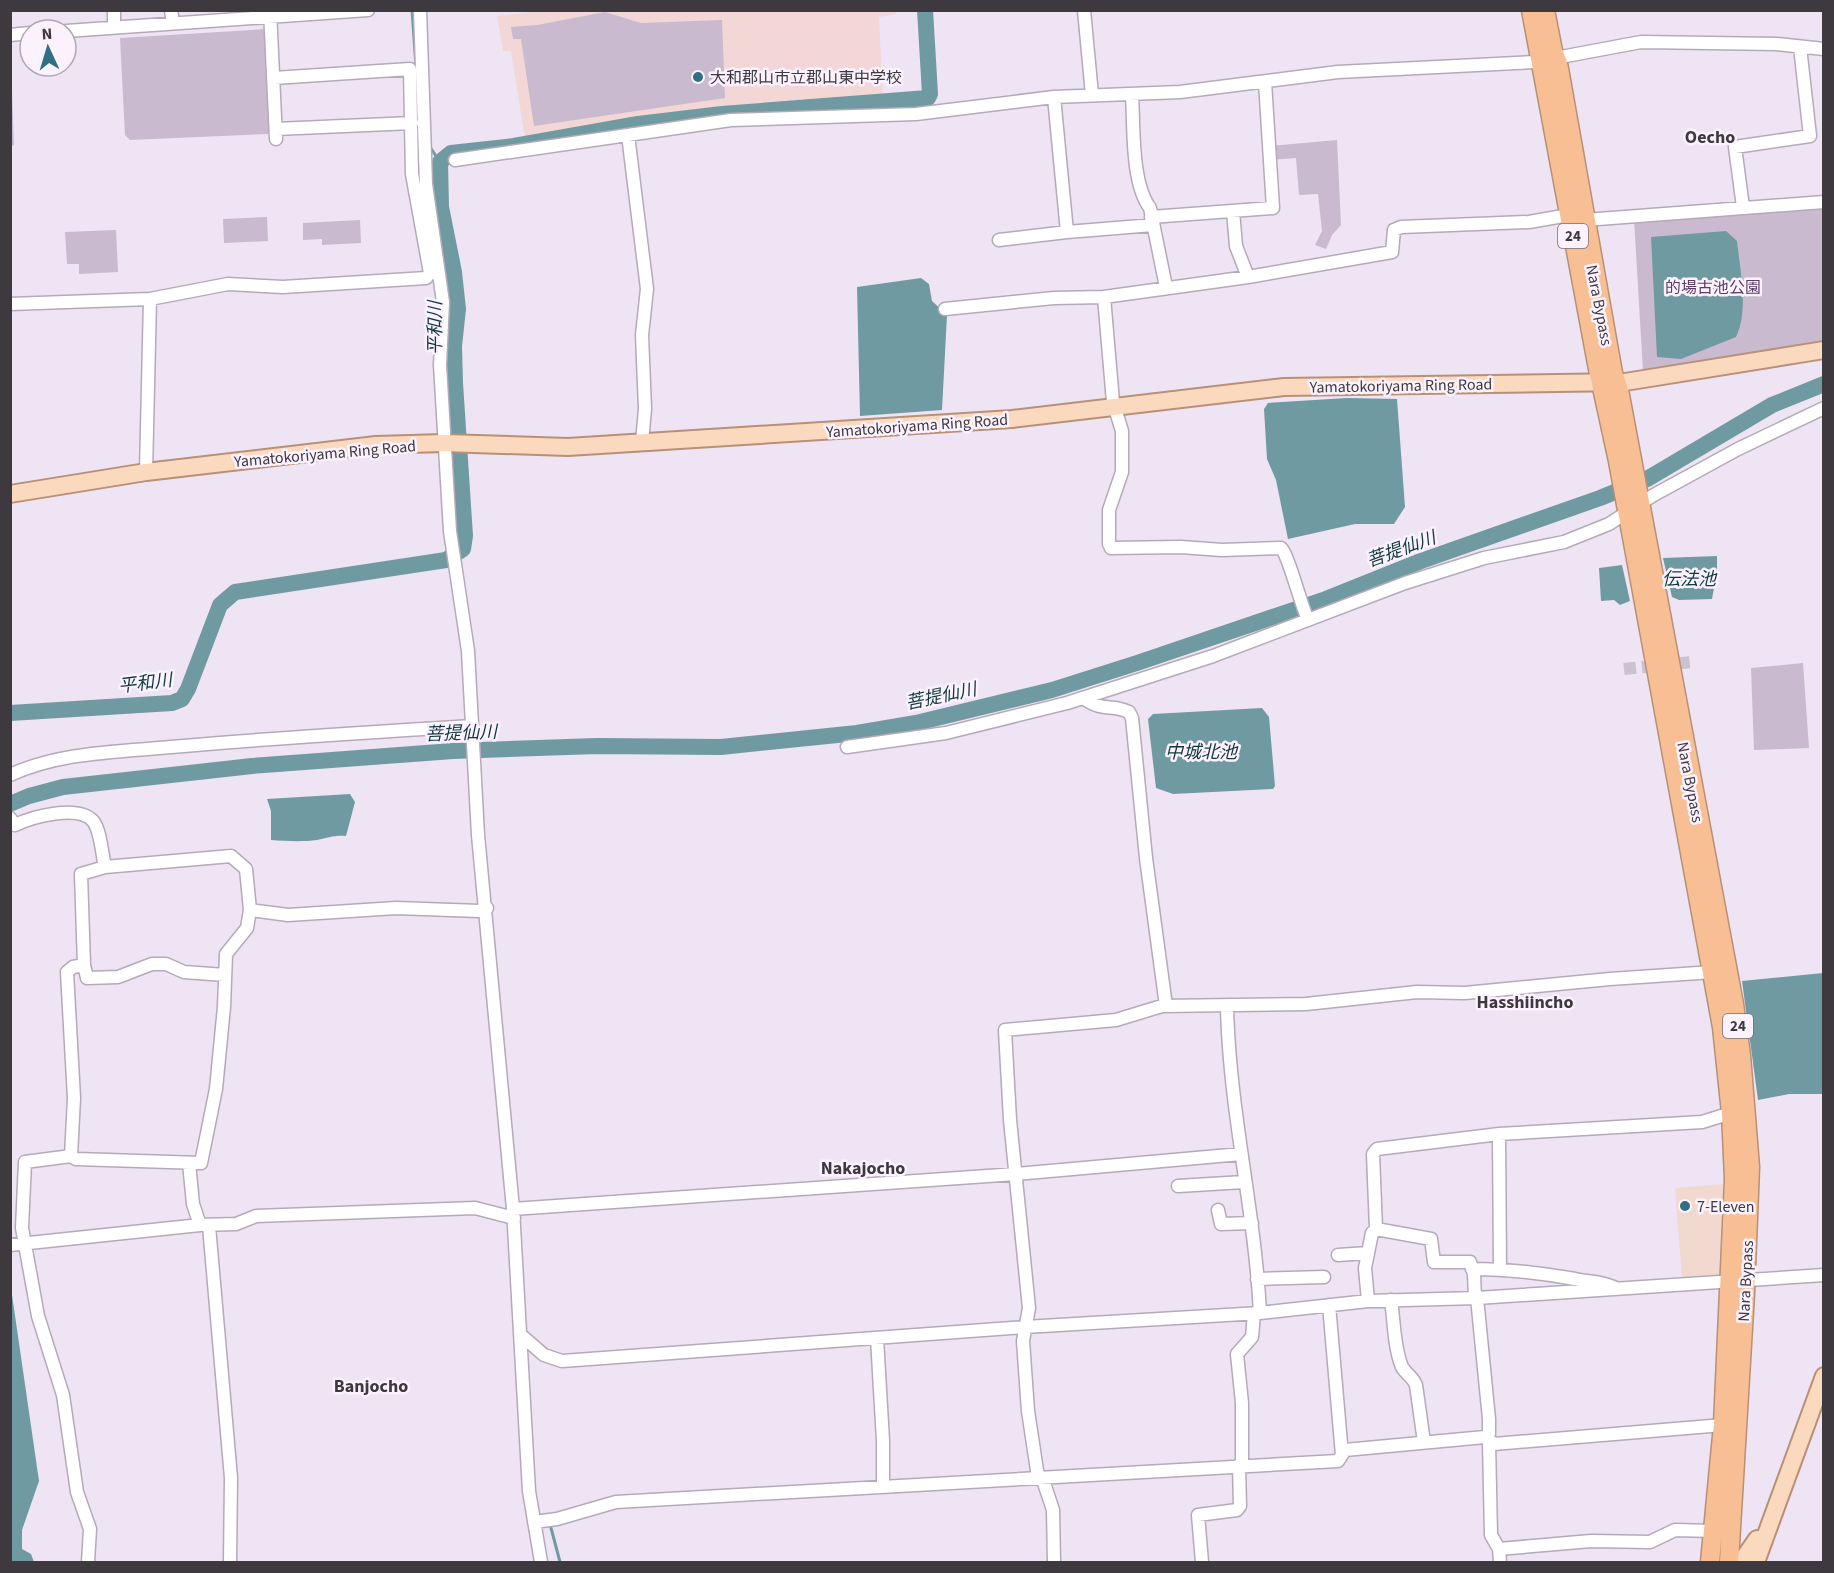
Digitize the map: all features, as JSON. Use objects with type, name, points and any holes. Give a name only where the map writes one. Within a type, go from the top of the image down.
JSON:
[{"type":"highway","name":"Nara Bypass","points":[[1531,10],[1548,59]]},
{"type":"highway","name":"Nara Bypass","points":[[1545,10],[1548,59],[1625,459],[1722,1027],[1731,1113],[1738,1282],[1729,1563]]},
{"type":"highway","name":"Nara Bypass","points":[[1632,505],[1738,1030],[1750,1167],[1710,1563]]},
{"type":"main road","name":"Yamatokoriyama Ring Road","points":[[10,494],[146,472],[376,445],[456,444],[544,447],[927,426],[1114,408],[1284,387],[1609,382],[1678,375],[1824,350]]},
{"type":"main road","points":[[1756,1563],[1824,1376]]},
{"type":"main road","points":[[1741,1563],[1752,1549],[1776,1504]]},
{"type":"street","points":[[114,10],[114,27]]},
{"type":"street","points":[[78,30],[114,27],[172,17],[368,10]]},
{"type":"street","points":[[10,304],[150,299],[228,284],[283,287],[426,278],[430,273],[412,174],[418,126],[420,10]]},
{"type":"street","points":[[1084,10],[1092,95]]},
{"type":"street","points":[[270,14],[276,134],[418,126]]},
{"type":"street","points":[[454,160],[731,120],[916,114],[1054,97],[1132,95],[1265,82],[1338,72],[1491,66],[1548,59],[1641,42],[1800,46],[1824,49]]},
{"type":"street","points":[[1743,207],[1735,147],[1810,136],[1800,46]]},
{"type":"street","points":[[274,78],[410,69],[418,126],[425,148],[428,209],[443,302],[440,346],[456,444],[450,531],[468,651],[478,836],[487,908],[514,1213],[529,1491],[541,1563]]},
{"type":"street","points":[[999,240],[1272,208],[1265,82]]},
{"type":"street","points":[[1132,95],[1137,165],[1144,199],[1150,208],[1166,286]]},
{"type":"street","points":[[1054,97],[1067,232]]},
{"type":"street","points":[[628,135],[647,289],[642,335],[645,408],[642,442]]},
{"type":"street","points":[[945,309],[1054,298],[1104,297],[1166,286],[1248,277],[1392,252],[1394,230],[1401,227],[1529,222],[1824,202]]},
{"type":"street","points":[[1233,211],[1236,246],[1248,277]]},
{"type":"street","points":[[1104,297],[1114,408],[1122,431],[1122,472],[1109,510],[1111,548],[1181,547],[1222,550],[1281,548],[1287,553],[1292,582],[1307,618]]},
{"type":"street","points":[[146,472],[150,299]]},
{"type":"street","points":[[847,747],[946,733],[1083,698],[1213,656],[1307,618],[1484,558],[1564,542],[1609,524],[1632,505],[1738,449],[1824,408]]},
{"type":"street","points":[[1083,698],[1098,708],[1122,708],[1129,712],[1132,718],[1146,858],[1166,1006]]},
{"type":"street","points":[[10,775],[32,765],[79,755],[246,740],[472,728]]},
{"type":"street","points":[[13,822],[46,813],[86,816],[94,822],[105,867]]},
{"type":"street","points":[[88,1563],[90,1529],[77,1492],[63,1395],[18,1244],[22,1228],[25,1161],[71,1156],[76,1159],[201,1163],[216,1089],[225,975],[226,954],[247,928],[250,910],[246,869],[231,856],[105,867],[81,874],[84,965],[87,978],[118,976],[152,964],[166,964],[184,972],[225,975]]},
{"type":"street","points":[[250,910],[288,915],[396,908],[479,911],[487,908]]},
{"type":"street","points":[[71,1156],[74,1098],[67,972],[73,967],[84,965]]},
{"type":"street","points":[[1054,1563],[1053,1510],[1040,1477],[1028,1411],[1023,1341],[1029,1308],[1005,1030],[1116,1020],[1166,1006],[1317,1003],[1417,992],[1465,993],[1713,972]]},
{"type":"street","points":[[1202,1563],[1198,1515],[1237,1510],[1240,1506],[1242,1403],[1238,1354],[1252,1337],[1257,1313],[1257,1280],[1252,1223],[1244,1182],[1230,1072],[1227,1006]]},
{"type":"street","points":[[1368,1301],[1365,1268],[1372,1233],[1376,1229],[1373,1154],[1377,1149],[1499,1134],[1701,1122],[1731,1113]]},
{"type":"street","points":[[1499,1134],[1500,1269]]},
{"type":"street","points":[[18,1244],[204,1225],[236,1224],[255,1216],[475,1208],[514,1213],[1241,1154]]},
{"type":"street","points":[[189,1163],[193,1204],[204,1225],[231,1478],[230,1563]]},
{"type":"street","points":[[1178,1186],[1244,1182]]},
{"type":"street","points":[[1218,1210],[1221,1224],[1252,1223]]},
{"type":"street","points":[[1376,1229],[1431,1239],[1434,1262],[1470,1262],[1489,1419],[1487,1440],[1491,1535],[1499,1550],[1500,1563]]},
{"type":"street","points":[[1338,1255],[1368,1254]]},
{"type":"street","points":[[1472,1269],[1500,1269],[1601,1282],[1618,1289]]},
{"type":"street","points":[[522,1336],[544,1356],[562,1361],[1025,1327],[1257,1313],[1368,1301],[1476,1298],[1824,1275]]},
{"type":"street","points":[[1257,1280],[1324,1277]]},
{"type":"street","points":[[1391,1300],[1400,1359],[1403,1369],[1413,1378],[1416,1385],[1424,1442]]},
{"type":"street","points":[[1329,1305],[1342,1455]]},
{"type":"street","points":[[877,1338],[883,1441],[883,1486]]},
{"type":"street","points":[[534,1522],[557,1519],[616,1502],[1338,1461],[1345,1450],[1424,1442],[1487,1440],[1494,1444],[1723,1425]]},
{"type":"street","points":[[1499,1550],[1591,1541],[1650,1542],[1675,1530],[1714,1531]]},
{"type":"shaded area","name":"大和郡山市立郡山東中学校","points":[[551,10],[896,10],[896,14],[879,17],[883,103],[733,109],[525,139],[511,51],[503,51],[497,16]]},
{"type":"shaded area","points":[[1723,1184],[1720,1276],[1682,1278],[1675,1188]]},
{"type":"green space","points":[[605,12],[641,23],[722,20],[725,98],[534,126],[521,39],[513,39],[511,27],[537,25]]},
{"type":"green space","points":[[267,29],[272,128],[268,134],[130,140],[125,135],[120,38]]},
{"type":"green space","points":[[10,65],[14,145],[11,146]]},
{"type":"green space","points":[[1337,140],[1341,225],[1332,235],[1326,249],[1315,245],[1322,231],[1318,194],[1299,195],[1296,158],[1270,160],[1269,146]]},
{"type":"green space","name":"的場古池公園","points":[[1823,206],[1823,342],[1677,371],[1643,371],[1634,219]]},
{"type":"green space","points":[[267,217],[268,241],[224,243],[223,219]]},
{"type":"green space","points":[[360,220],[361,243],[322,245],[322,239],[303,240],[303,223]]},
{"type":"green space","points":[[116,230],[118,272],[79,274],[79,264],[67,264],[65,232]]},
{"type":"green space","points":[[1803,663],[1809,748],[1754,750],[1751,668]]},
{"type":"water","points":[[1726,231],[1737,241],[1741,277],[1742,315],[1736,337],[1681,359],[1657,357],[1651,237]]},
{"type":"water","points":[[921,278],[929,284],[932,301],[947,315],[942,410],[860,416],[857,287]]},
{"type":"water","points":[[1347,398],[1397,399],[1405,507],[1394,524],[1355,524],[1288,539],[1276,480],[1267,459],[1264,409],[1268,403]]},
{"type":"water","name":"伝法池","points":[[1717,556],[1717,572],[1712,599],[1679,600],[1672,597],[1663,558]]},
{"type":"water","points":[[1622,565],[1630,601],[1620,605],[1614,600],[1601,601],[1599,568]]},
{"type":"water","name":"中城北池","points":[[1262,708],[1269,717],[1275,786],[1273,789],[1173,794],[1156,788],[1148,719],[1153,714]]},
{"type":"water","points":[[350,794],[355,802],[346,836],[306,841],[271,840],[271,811],[267,799]]},
{"type":"water","points":[[1823,973],[1823,1094],[1789,1094],[1758,1100],[1742,981]]},
{"type":"water","points":[[10,1281],[39,1481],[22,1530],[22,1549],[31,1554],[34,1562],[11,1562]]},
{"type":"waterway","points":[[412,10],[416,66]]},
{"type":"waterway","name":"平和川","points":[[10,713],[172,703],[182,699],[188,689],[220,605],[235,592],[446,560],[463,549],[465,536],[454,346],[458,309],[454,272],[441,207],[440,162],[451,153],[514,146],[638,124],[722,114],[928,98],[930,94],[925,10]]},
{"type":"waterway","points":[[430,147],[440,162]]},
{"type":"waterway","name":"菩提仙川","points":[[10,804],[29,796],[63,787],[252,766],[453,751],[597,746],[721,747],[857,733],[916,723],[1052,690],[1137,663],[1326,599],[1421,561],[1600,498],[1647,479],[1772,405],[1824,384]]},
{"type":"waterway","points":[[550,1524],[560,1562]]},
{"type":"tunnel","points":[[1624,669],[1693,662]]},
{"type":"place","name":"大和郡山市立郡山東中学校","points":[[698,77]]},
{"type":"place","name":"7-Eleven","points":[[1685,1206]]},
{"type":"district","name":"Oecho","points":[[1710,137]]},
{"type":"district","name":"Hasshiincho","points":[[1525,1002]]},
{"type":"district","name":"Nakajocho","points":[[863,1168]]},
{"type":"district","name":"Banjocho","points":[[371,1386]]}]
